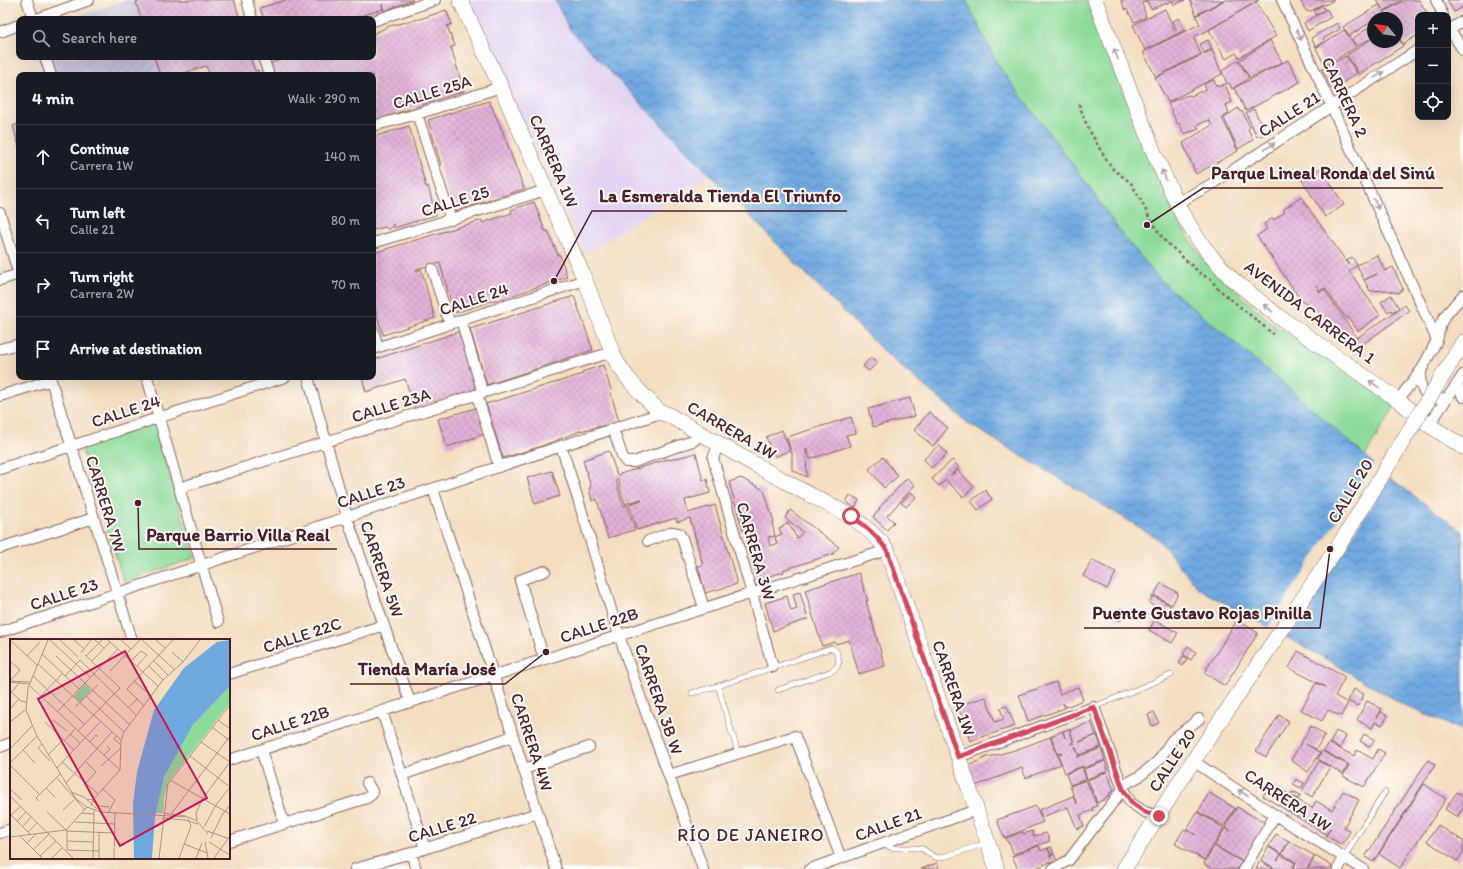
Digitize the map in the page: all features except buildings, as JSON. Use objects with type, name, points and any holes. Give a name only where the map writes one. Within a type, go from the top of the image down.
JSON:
[{"type":"street","points":[[27,0],[32,16]]},
{"type":"street","points":[[45,16],[89,0]]},
{"type":"street","points":[[247,0],[251,16]]},
{"type":"street","points":[[376,20],[435,0]]},
{"type":"street","name":"CARRERA 1W","points":[[460,0],[501,88],[585,280],[612,352],[630,382],[661,413],[667,414],[808,494],[851,516],[863,524],[887,550],[997,869]]},
{"type":"street","name":"AVENIDA CARRERA 1","points":[[1095,0],[1154,153],[1185,220],[1198,239],[1232,279],[1278,316],[1398,400],[1429,425],[1463,447]]},
{"type":"street","name":"CARRERA 2","points":[[1282,0],[1332,106],[1437,340]]},
{"type":"street","points":[[1436,0],[1442,12]]},
{"type":"street","points":[[1451,28],[1463,21]]},
{"type":"street","points":[[0,32],[16,26]]},
{"type":"street","points":[[1451,32],[1463,50]]},
{"type":"street","name":"CALLE 21","points":[[1177,203],[1210,185],[1415,52]]},
{"type":"street","points":[[46,60],[50,72]]},
{"type":"street","points":[[265,60],[268,72]]},
{"type":"street","name":"CALLE 25A","points":[[376,125],[501,88]]},
{"type":"street","points":[[417,114],[450,220]]},
{"type":"street","name":"CALLE 25","points":[[376,242],[546,190]]},
{"type":"street","points":[[0,213],[16,264]]},
{"type":"street","points":[[432,269],[450,324]]},
{"type":"street","points":[[0,280],[16,275]]},
{"type":"street","name":"CALLE 24","points":[[376,348],[585,280]]},
{"type":"street","points":[[1398,400],[1422,369],[1437,340],[1440,323],[1444,316],[1463,295]]},
{"type":"street","points":[[461,320],[499,467]]},
{"type":"street","points":[[0,350],[16,345]]},
{"type":"street","name":"CALLE 20","points":[[1124,869],[1193,761],[1345,536],[1460,348]]},
{"type":"street","name":"CALLE 23A","points":[[179,488],[612,352]]},
{"type":"street","points":[[1422,369],[1420,385],[1424,392],[1431,397],[1439,399],[1447,398]]},
{"type":"street","points":[[1429,425],[1463,374]]},
{"type":"street","points":[[0,396],[48,380]]},
{"type":"street","name":"CARRERA 7W","points":[[51,380],[132,639]]},
{"type":"street","points":[[148,380],[218,622]]},
{"type":"street","name":"CALLE 24","points":[[0,469],[276,380]]},
{"type":"street","name":"CARRERA 5W","points":[[309,380],[347,517],[410,702]]},
{"type":"street","points":[[1457,384],[1463,397]]},
{"type":"street","name":"CALLE 23","points":[[0,632],[661,413]]},
{"type":"street","points":[[613,429],[623,458],[626,462],[634,462],[695,440],[699,433]]},
{"type":"street","name":"CARRERA 3W","points":[[719,444],[713,458],[773,667]]},
{"type":"street","name":"CARRERA 3B W","points":[[561,446],[578,496],[620,635],[668,775],[703,869]]},
{"type":"street","name":"CARRERA 4W","points":[[433,489],[556,869]]},
{"type":"street","points":[[0,548],[94,518]]},
{"type":"street","points":[[648,541],[672,532],[678,533],[682,538],[704,608]]},
{"type":"street","name":"CALLE 22B","points":[[230,760],[887,550]]},
{"type":"street","points":[[544,659],[520,580],[545,571]]},
{"type":"street","name":"CALLE 22C","points":[[230,674],[384,625]]},
{"type":"street","points":[[958,757],[1094,707],[1123,788],[1132,803],[1145,812],[1159,816]]},
{"type":"street","points":[[382,711],[426,849]]},
{"type":"street","points":[[1053,869],[1068,860],[1123,788],[1158,761],[1172,740],[1199,720]]},
{"type":"street","points":[[402,775],[513,736]]},
{"type":"street","points":[[668,775],[795,736],[841,858]]},
{"type":"street","points":[[0,747],[10,743]]},
{"type":"street","points":[[524,769],[589,747]]},
{"type":"street","points":[[261,750],[284,823]]},
{"type":"street","name":"CARRERA 1W","points":[[1193,761],[1275,815],[1363,869]]},
{"type":"street","points":[[230,841],[367,798],[372,794],[372,791],[367,783]]},
{"type":"street","name":"CALLE 21","points":[[810,869],[976,810]]},
{"type":"street","name":"CALLE 22","points":[[355,869],[426,849],[538,813]]},
{"type":"street","points":[[1244,869],[1275,815]]},
{"type":"street","name":"CALLE 20","points":[[1112,869],[1122,860],[1159,816]]},
{"type":"street","points":[[0,833],[10,829]]},
{"type":"street","points":[[411,853],[416,869]]},
{"type":"street","points":[[1338,869],[1344,858]]},
{"type":"lane","points":[[692,693],[718,686],[831,648],[836,651],[839,661],[838,667],[832,671],[778,690]]},
{"type":"lane","points":[[1094,707],[1171,675]]},
{"type":"lane","points":[[718,686],[738,753]]},
{"type":"lane","points":[[1344,858],[1356,836],[1385,792]]},
{"type":"lane","points":[[881,844],[893,848],[924,849],[934,857],[940,858],[988,842]]},
{"type":"path","points":[[1078,104],[1100,151],[1113,169],[1130,183],[1144,204],[1150,219],[1164,240],[1202,275],[1211,279],[1216,287],[1273,334]]},
{"type":"shaded area","points":[[127,0],[135,0],[140,16],[77,16]]},
{"type":"shaded area","points":[[468,0],[555,0],[571,30],[710,174],[586,253]]},
{"type":"shaded area","points":[[52,60],[155,60],[159,72],[56,72]]},
{"type":"green space","points":[[966,0],[1086,0],[1175,217],[1199,253],[1213,270],[1274,325],[1396,404],[1365,456],[1292,391],[1162,282],[1123,236],[1082,177],[997,64]]},
{"type":"green space","points":[[154,424],[195,558],[124,582],[81,447]]},
{"type":"water","points":[[555,0],[966,0],[997,64],[1082,177],[1123,236],[1162,282],[1292,391],[1390,478],[1463,532],[1463,731],[1404,705],[1326,659],[1199,589],[1157,538],[969,424],[885,353],[810,278],[570,30]]},
{"type":"pier","points":[[1375,461],[1391,475],[1285,639],[1267,629]]},
{"type":"place","name":"Parque Lineal Ronda del Sinú","points":[[1147,225]]},
{"type":"place","name":"La Esmeralda Tienda El Triunfo","points":[[554,281]]},
{"type":"place","name":"Parque Barrio Villa Real","points":[[138,503]]},
{"type":"place","name":"Puente Gustavo Rojas Pinilla","points":[[1330,549]]},
{"type":"place","name":"Tienda María José","points":[[546,652]]},
{"type":"district","name":"RÍO DE JANEIRO","points":[[751,835]]},
{"type":"route","points":[[851,516],[863,524],[887,550],[958,757],[1094,707],[1123,789],[1132,803],[1145,812],[1159,816]]}]
